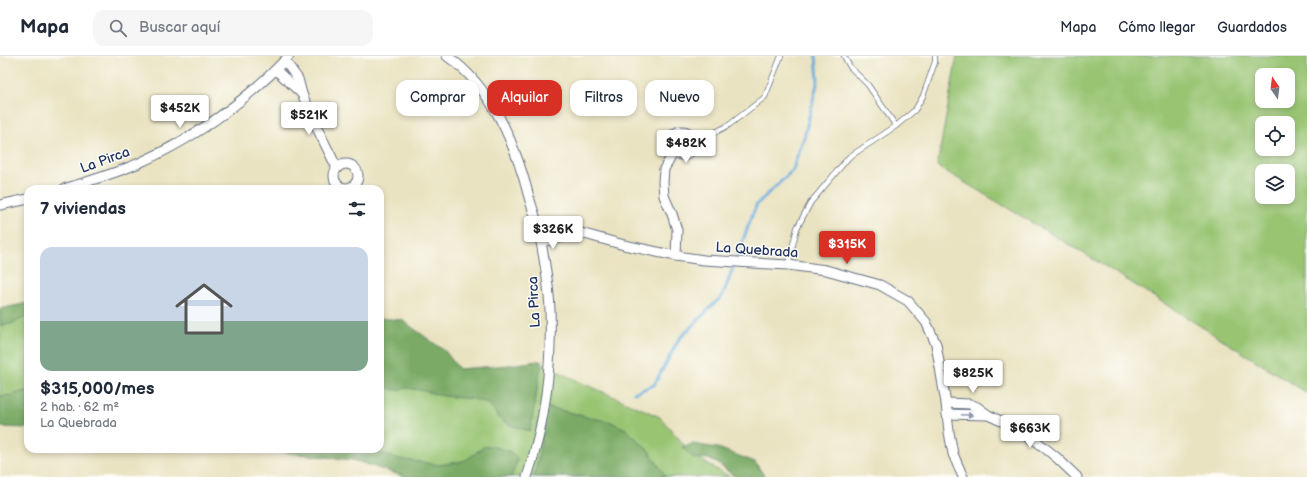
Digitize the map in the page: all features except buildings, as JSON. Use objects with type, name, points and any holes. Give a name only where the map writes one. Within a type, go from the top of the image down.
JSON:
[{"type":"street","name":"La Pirca","points":[[447,56],[472,77],[489,99],[507,132],[521,166],[539,230],[547,276],[550,310],[549,362],[547,386],[540,427],[527,477]]},
{"type":"street","name":"La Pirca","points":[[77,185],[104,177],[134,165],[188,137],[246,96],[276,70],[287,58]]},
{"type":"street","points":[[287,58],[298,79],[302,94],[318,132],[337,168]]},
{"type":"street","points":[[276,70],[302,94]]},
{"type":"street","points":[[685,131],[691,136],[693,144],[689,152],[686,154],[678,154],[673,151],[670,141],[675,133],[685,131]]},
{"type":"street","points":[[673,151],[664,169],[663,182],[664,196],[677,230],[676,256]]},
{"type":"street","points":[[0,205],[24,200]]},
{"type":"street","name":"La Quebrada","points":[[539,230],[567,226],[581,233],[624,245],[676,256],[788,265],[826,270],[880,285],[908,301],[926,322],[936,344],[953,454],[963,477]]},
{"type":"street","name":"La Quebrada","points":[[541,242],[581,233]]},
{"type":"street","points":[[946,403],[970,404],[1035,440],[1056,457],[1076,477]]},
{"type":"street","points":[[947,414],[988,415]]},
{"type":"lane","points":[[693,144],[729,125],[765,97],[781,56]]},
{"type":"lane","points":[[844,56],[850,67],[868,85],[896,126]]},
{"type":"lane","points":[[788,265],[796,228],[811,202],[849,157],[896,126],[915,110],[923,96],[935,62],[935,56]]},
{"type":"green space","points":[[957,56],[1307,56],[1307,393],[1103,265],[937,166]]},
{"type":"green space","points":[[24,304],[24,426],[0,425],[0,309]]},
{"type":"green space","points":[[24,304],[24,318],[11,324],[0,325],[0,309]]},
{"type":"green space","points":[[384,318],[402,320],[445,351],[459,369],[538,361],[542,362],[530,431],[510,425],[501,420],[488,403],[473,399],[444,396],[407,388],[395,390],[384,387]]},
{"type":"green space","points":[[384,321],[459,369],[508,366],[538,361],[569,377],[660,417],[694,456],[730,477],[410,477],[354,459],[299,453],[384,453]]},
{"type":"green space","points":[[24,391],[24,428],[0,427],[0,396],[12,395]]},
{"type":"green space","points":[[546,407],[609,421],[626,429],[650,452],[666,477],[534,477],[542,438]]},
{"type":"green space","points":[[692,444],[718,448],[755,462],[765,477],[735,477],[717,463],[708,459],[693,458],[682,447]]},
{"type":"green space","points":[[492,446],[511,452],[518,459],[511,477],[406,477],[353,460],[290,453],[380,453],[400,459],[439,465],[463,461],[483,447]]},
{"type":"waterway","points":[[634,393],[654,385],[679,339],[723,295],[757,204],[793,170],[804,138],[818,80],[816,56]]}]
